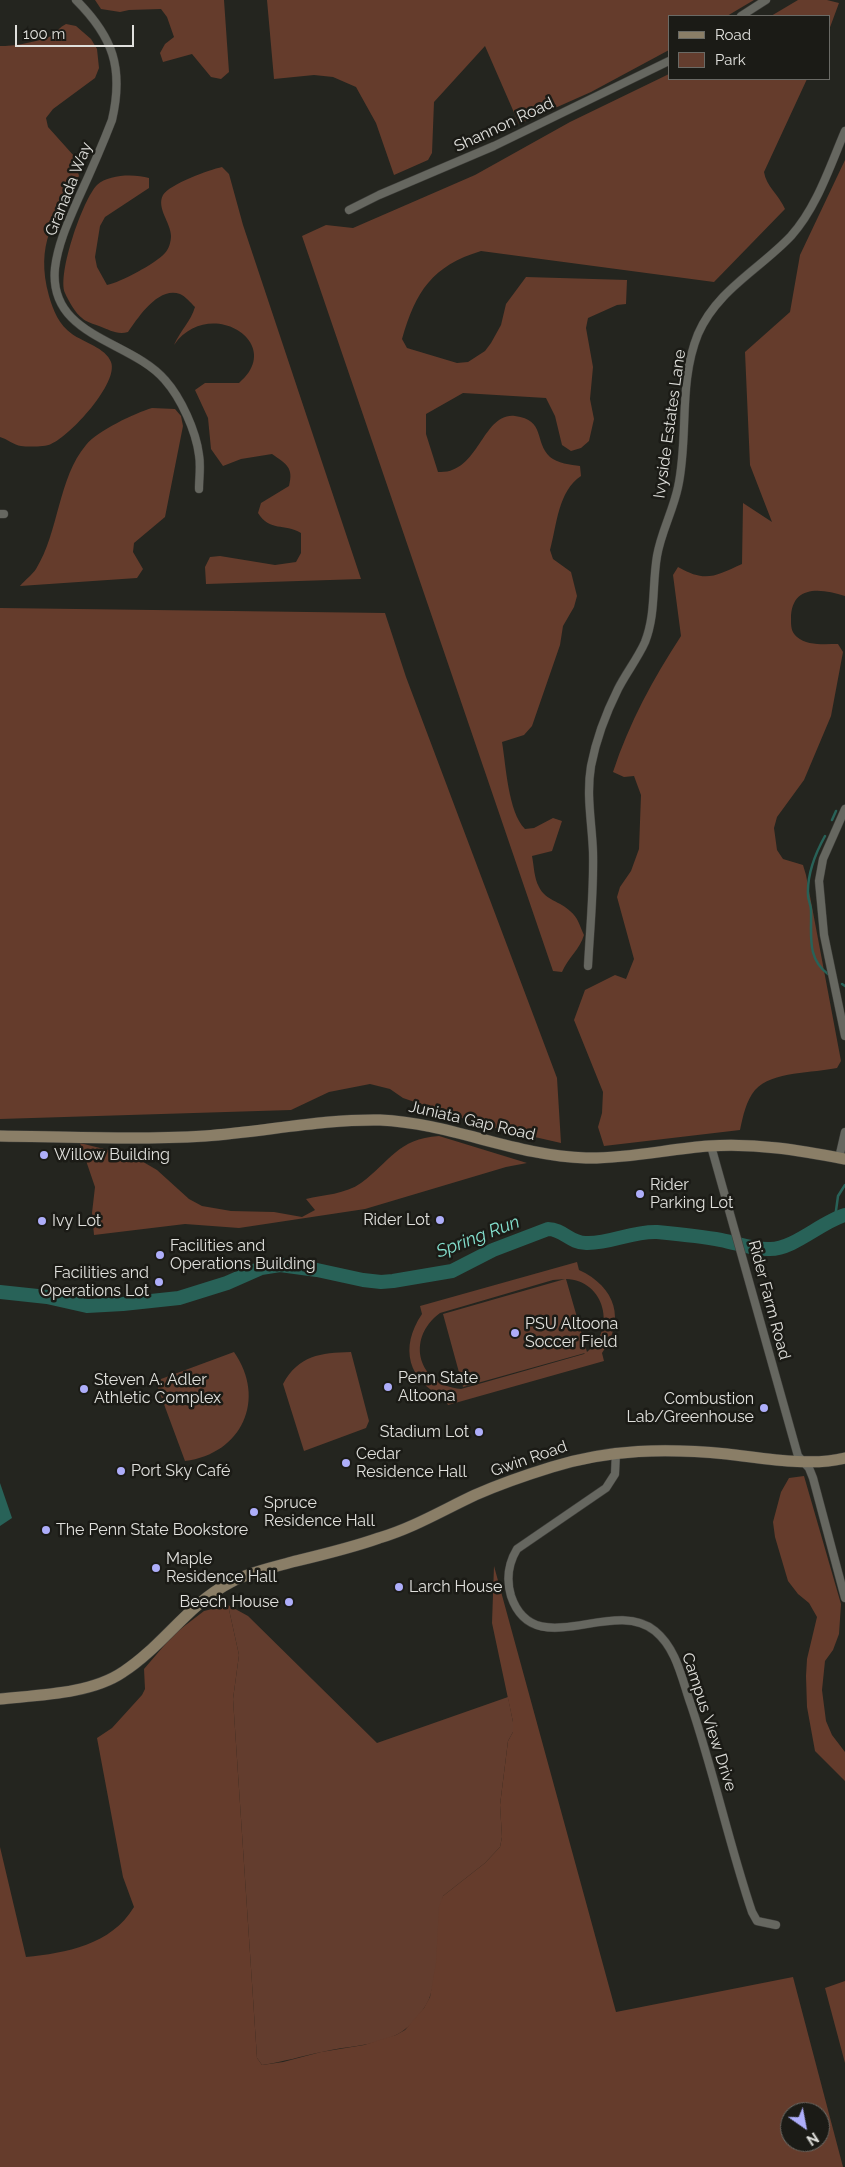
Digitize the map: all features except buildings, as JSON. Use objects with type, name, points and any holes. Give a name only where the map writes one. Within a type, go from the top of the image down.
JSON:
[{"type":"street","name":"Granada Way","points":[[76,0],[94,18],[108,40],[118,72],[116,102],[112,120],[62,237],[55,269],[57,290],[62,305],[75,323],[142,361],[165,380],[193,428],[200,456],[199,489]]},
{"type":"street","points":[[743,15],[766,0]]},
{"type":"street","name":"Shannon Road","points":[[349,210],[379,195],[494,146],[668,61]]},
{"type":"street","name":"Ivyside Estates Lane","points":[[588,966],[593,889],[593,850],[588,800],[591,767],[606,717],[618,689],[644,644],[649,630],[657,558],[663,530],[679,484],[687,379],[692,350],[699,332],[716,306],[750,271],[790,237],[801,224],[815,201],[845,131]]},
{"type":"street","points":[[845,809],[823,859],[819,880],[824,935],[845,1036]]},
{"type":"street","name":"Juniata Gap Road","points":[[0,1136],[190,1136],[345,1121],[380,1120],[426,1126],[531,1151],[570,1157],[605,1157],[711,1146],[767,1146],[842,1158]]},
{"type":"street","points":[[842,1158],[845,1132]]},
{"type":"street","name":"Rider Farm Road","points":[[711,1146],[798,1456],[808,1468],[813,1478],[845,1598]]},
{"type":"street","name":"Gwin Road","points":[[0,1699],[89,1687],[122,1673],[144,1657],[198,1602],[233,1581],[254,1572],[379,1538],[422,1522],[475,1495],[511,1480],[573,1460],[616,1452],[655,1450],[802,1461],[825,1461],[845,1458]]},
{"type":"street","name":"Campus View Drive","points":[[616,1452],[615,1474],[606,1488],[517,1549],[513,1556],[508,1576],[512,1596],[520,1615],[536,1626],[555,1628],[629,1620],[646,1625],[663,1639],[674,1656],[702,1739],[752,1912],[757,1921],[776,1925]]},
{"type":"green space","name":"PSU Altoona Soccer Field","points":[[577,1262],[579,1270],[602,1285],[609,1295],[615,1317],[614,1329],[602,1353],[604,1361],[448,1405],[445,1398],[432,1391],[415,1373],[411,1362],[409,1351],[415,1327],[422,1314],[420,1306]],"holes":[[[565,1279],[443,1314],[463,1387],[584,1354],[461,1389],[446,1386],[426,1370],[421,1359],[422,1335],[429,1324],[440,1313],[553,1280]],[[566,1279],[579,1282],[590,1288],[598,1297],[602,1308],[604,1319],[602,1331],[596,1343],[587,1352]]]},
{"type":"green space","points":[[234,1352],[244,1370],[248,1388],[248,1405],[243,1422],[234,1436],[221,1448],[205,1456],[185,1461],[158,1388],[161,1379]]},
{"type":"green space","points":[[351,1352],[369,1421],[366,1428],[304,1451],[283,1384],[289,1374],[303,1361],[330,1353]]},
{"type":"green space","points":[[228,1605],[248,1616],[377,1743],[508,1697],[513,1732],[508,1741],[500,1805],[502,1837],[500,1847],[485,1863],[443,1896],[437,1963],[429,1999],[411,2024],[387,2039],[262,2065],[257,2058],[233,1699],[239,1655]]},
{"type":"shaded area","points":[[95,0],[224,0],[229,72],[221,79],[211,77],[192,54],[163,62],[160,53],[165,44],[174,37],[167,17],[161,9],[120,12],[101,9]]},
{"type":"shaded area","points":[[267,0],[754,0],[729,15],[668,15],[668,51],[591,92],[519,124],[485,46],[434,102],[432,153],[428,160],[394,175],[376,123],[356,87],[333,77],[314,75],[274,79]]},
{"type":"shaded area","points":[[798,0],[827,0],[839,3],[830,27],[830,15],[773,15]]},
{"type":"shaded area","points":[[66,24],[76,26],[91,39],[97,49],[99,68],[95,78],[53,109],[46,118],[48,127],[74,156],[79,176],[49,233],[44,261],[45,278],[49,296],[60,322],[72,334],[104,353],[111,362],[111,371],[108,383],[101,395],[70,431],[48,445],[24,446],[0,437],[0,46],[18,45],[46,38]]},
{"type":"shaded area","points":[[668,74],[668,80],[807,80],[764,172],[767,182],[785,209],[714,282],[481,251],[450,264],[428,283],[413,307],[402,339],[407,348],[457,363],[468,362],[485,351],[491,343],[501,325],[506,304],[526,277],[627,280],[626,304],[617,305],[588,318],[586,328],[593,367],[590,399],[594,419],[589,441],[581,448],[571,451],[562,445],[555,416],[546,398],[463,393],[426,414],[426,434],[438,472],[452,470],[463,464],[472,455],[495,423],[504,417],[515,416],[525,418],[531,422],[538,432],[545,451],[550,457],[560,462],[580,466],[581,476],[573,482],[563,499],[550,550],[553,559],[571,572],[577,596],[574,607],[563,626],[560,645],[532,726],[524,735],[502,742],[511,800],[519,821],[525,829],[534,828],[553,818],[562,821],[552,851],[532,856],[535,876],[542,892],[573,913],[584,935],[580,945],[562,972],[553,971],[302,236],[326,225],[353,228],[475,175],[570,122]]},
{"type":"shaded area","points":[[845,160],[845,596],[826,591],[809,592],[801,595],[792,608],[791,619],[792,631],[801,640],[816,644],[838,644],[843,652],[831,716],[804,780],[777,817],[774,828],[777,850],[783,859],[803,865],[806,875],[841,1061],[837,1068],[782,1076],[762,1084],[749,1099],[740,1130],[604,1146],[598,1127],[602,1113],[603,1092],[574,1020],[585,990],[615,975],[626,979],[634,959],[617,897],[620,887],[631,871],[639,849],[641,795],[634,776],[624,777],[613,772],[626,736],[642,702],[681,636],[673,575],[678,567],[696,575],[710,576],[725,572],[742,564],[743,503],[772,522],[750,465],[745,352],[790,312],[800,255]]},
{"type":"shaded area","points":[[222,167],[229,174],[243,225],[361,579],[206,584],[205,567],[210,557],[220,556],[275,565],[296,562],[301,553],[301,533],[267,523],[258,513],[261,503],[289,486],[290,470],[272,454],[241,459],[223,466],[211,449],[208,418],[195,390],[205,383],[239,383],[251,368],[254,353],[249,340],[238,330],[223,325],[206,324],[189,331],[174,345],[195,307],[180,294],[172,293],[157,299],[143,312],[128,332],[120,333],[90,323],[84,319],[75,310],[65,293],[65,270],[73,237],[85,205],[97,185],[102,181],[122,176],[149,178],[149,188],[105,217],[100,226],[95,257],[97,267],[107,285],[138,272],[154,262],[170,245],[169,226],[161,205],[163,195],[173,186]]},
{"type":"shaded area","points":[[152,408],[175,409],[181,416],[183,426],[165,517],[134,543],[133,552],[143,569],[137,578],[20,586],[34,571],[44,554],[70,473],[86,445],[107,428]]},
{"type":"shaded area","points":[[0,608],[385,613],[406,677],[557,1078],[561,1143],[482,1125],[403,1098],[390,1089],[370,1084],[329,1092],[291,1110],[0,1119]]},
{"type":"shaded area","points":[[439,1136],[527,1163],[506,1167],[365,1209],[239,1228],[185,1224],[94,1235],[92,1213],[95,1187],[80,1143],[132,1156],[157,1170],[189,1199],[202,1206],[231,1211],[274,1212],[302,1217],[315,1210],[306,1199],[341,1192],[355,1187],[404,1146],[425,1138]]},
{"type":"shaded area","points":[[804,1476],[841,1604],[839,1634],[833,1650],[825,1661],[822,1690],[826,1721],[832,1735],[845,1752],[845,1781],[815,1751],[807,1707],[806,1676],[807,1659],[817,1617],[809,1603],[798,1594],[788,1581],[775,1537],[773,1522],[781,1492],[789,1478]]},
{"type":"shaded area","points":[[494,1566],[616,2012],[793,1977],[826,2102],[780,2102],[780,2152],[830,2152],[830,2118],[843,2167],[0,2167],[0,1847],[26,1957],[57,1953],[86,1945],[113,1930],[124,1920],[134,1907],[123,1877],[97,1738],[112,1728],[142,1695],[145,1689],[144,1669],[174,1634],[204,1611],[228,1605],[239,1655],[233,1699],[257,2058],[262,2065],[364,2045],[396,2035],[405,2030],[424,2008],[430,1997],[436,1963],[439,1907],[443,1896],[485,1863],[500,1847],[502,1837],[500,1805],[508,1741],[513,1732],[513,1722],[492,1623]]},
{"type":"shaded area","points":[[845,1981],[845,2063],[825,1988]]},
{"type":"water","points":[[0,1483],[12,1518],[0,1526]]},
{"type":"waterway","points":[[832,820],[836,811]]},
{"type":"waterway","points":[[825,836],[812,864],[808,895],[811,908],[813,953],[816,961],[828,974]]},
{"type":"waterway","points":[[835,1218],[838,1196],[845,1185]]},
{"type":"waterway","name":"Spring Run","points":[[0,1292],[47,1297],[87,1306],[123,1304],[179,1298],[227,1283],[261,1268],[280,1265],[317,1270],[363,1280],[393,1281],[452,1271],[493,1250],[548,1229],[558,1231],[575,1241],[586,1243],[604,1242],[639,1233],[657,1232],[705,1237],[770,1249],[788,1245],[836,1218],[845,1215]]},
{"type":"place","name":"Willow Building","points":[[44,1155]]},
{"type":"place","name":"Rider Parking Lot","points":[[640,1194]]},
{"type":"place","name":"Rider Lot","points":[[440,1220]]},
{"type":"place","name":"Ivy Lot","points":[[42,1221]]},
{"type":"place","name":"Facilities and Operations Building","points":[[160,1255]]},
{"type":"place","name":"Facilities and Operations Lot","points":[[159,1282]]},
{"type":"place","name":"PSU Altoona Soccer Field","points":[[515,1333]]},
{"type":"place","name":"Penn State Altoona","points":[[388,1387]]},
{"type":"place","name":"Steven A. Adler Athletic Complex","points":[[84,1389]]},
{"type":"place","name":"Combustion Lab/Greenhouse","points":[[764,1408]]},
{"type":"place","name":"Stadium Lot","points":[[479,1432]]},
{"type":"place","name":"Cedar Residence Hall","points":[[346,1463]]},
{"type":"place","name":"Port Sky Café","points":[[121,1471]]},
{"type":"place","name":"Spruce Residence Hall","points":[[254,1512]]},
{"type":"place","name":"The Penn State Bookstore","points":[[46,1530]]},
{"type":"place","name":"Maple Residence Hall","points":[[156,1568]]},
{"type":"place","name":"Larch House","points":[[399,1587]]},
{"type":"place","name":"Beech House","points":[[289,1602]]}]
